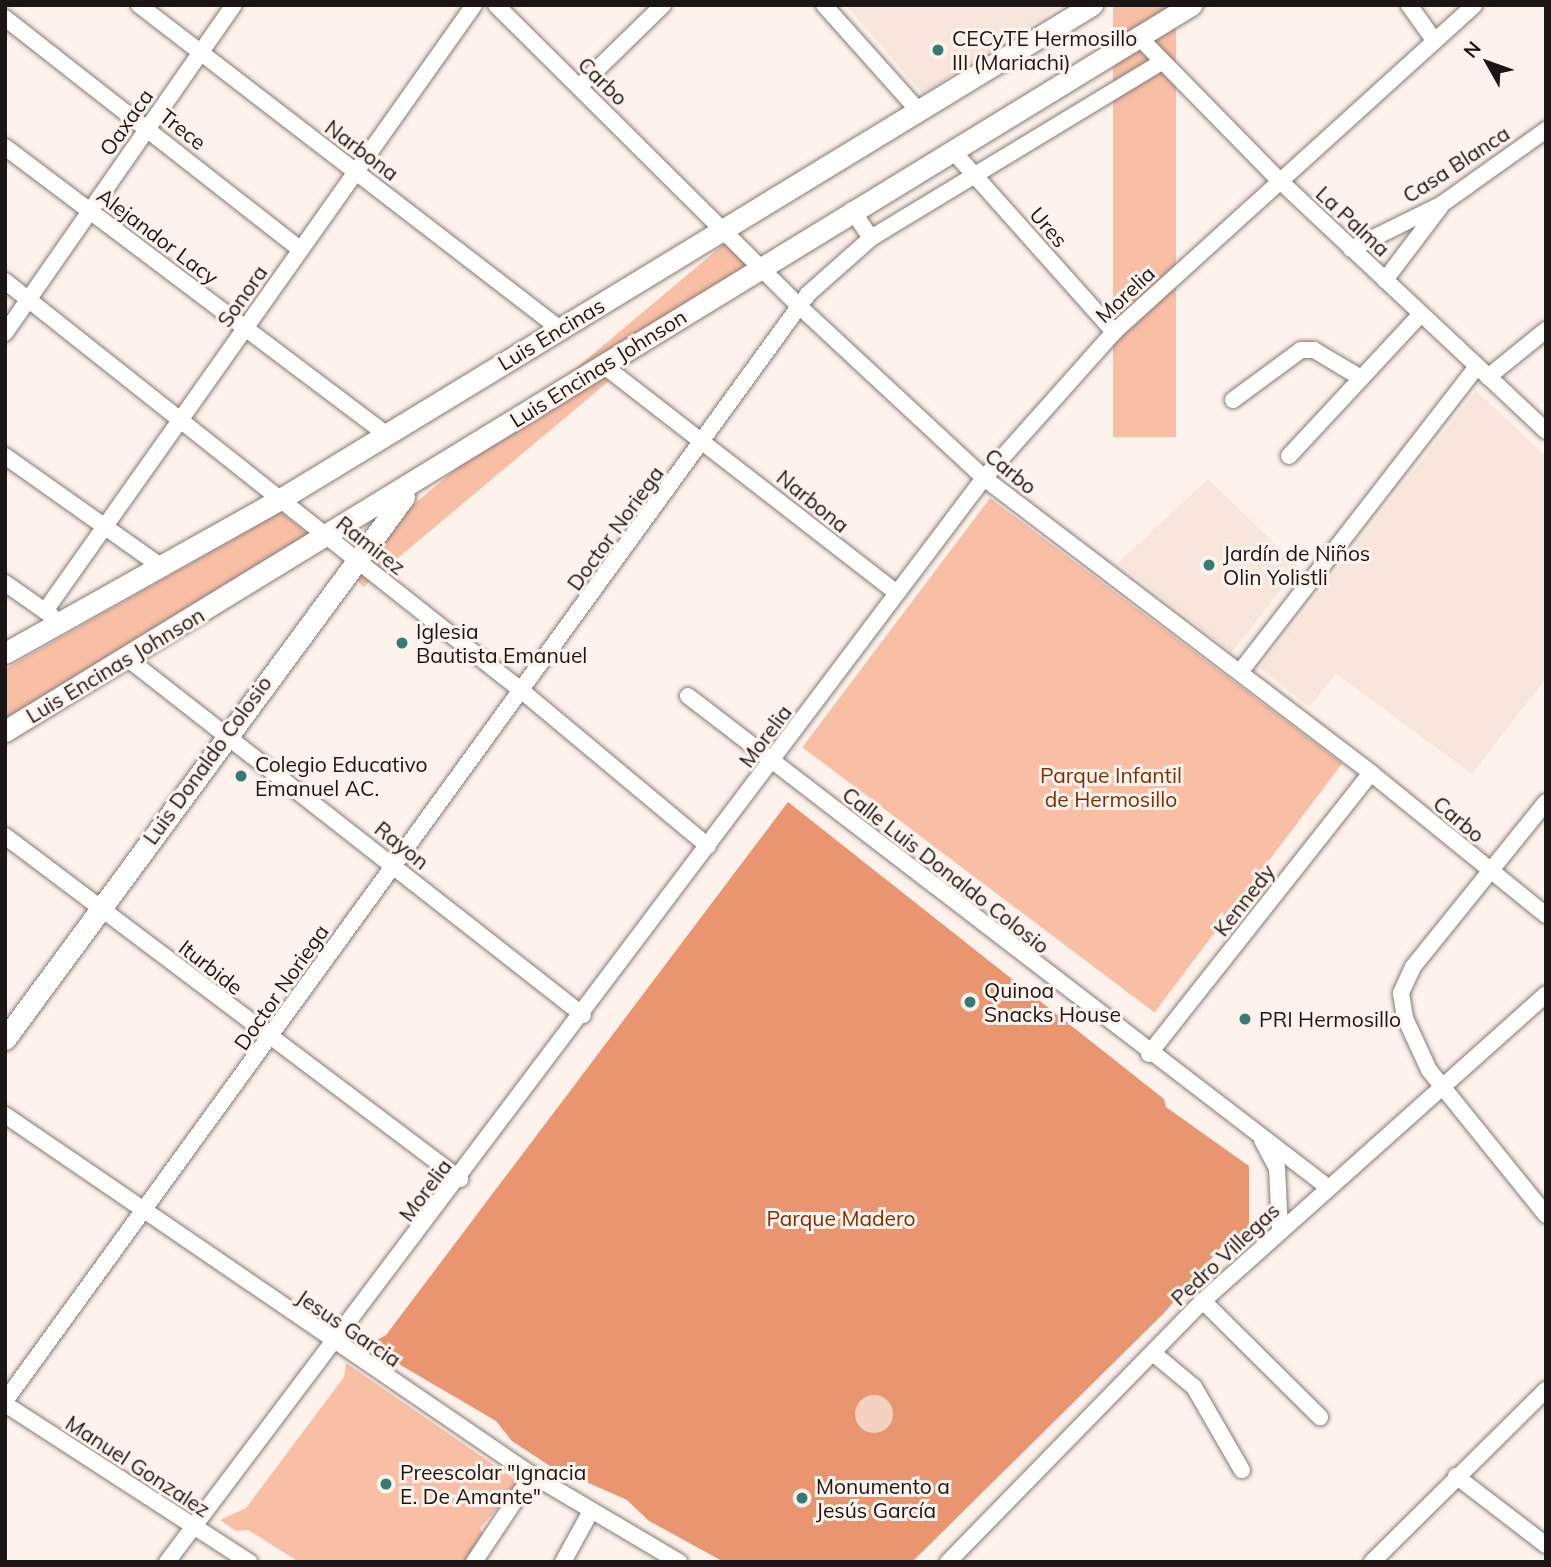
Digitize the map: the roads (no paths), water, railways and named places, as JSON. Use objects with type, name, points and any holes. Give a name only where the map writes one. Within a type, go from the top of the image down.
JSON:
[{"type":"main road","name":"Luis Encinas","points":[[5,653],[54,617],[163,568],[279,500],[1092,5]]},
{"type":"main road","name":"Luis Encinas Johnson","points":[[5,731],[414,484],[852,210],[1191,5]]},
{"type":"main road","name":"Luis Donaldo Colosio","points":[[5,1039],[355,559],[414,484]]},
{"type":"street","points":[[5,12],[10,5]]},
{"type":"street","name":"Narbona","points":[[139,5],[559,329]]},
{"type":"street","name":"Oaxaca","points":[[5,333],[234,5]]},
{"type":"street","name":"Sonora","points":[[54,617],[105,526],[474,5]]},
{"type":"street","name":"Carbo","points":[[496,5],[799,306],[984,478],[1371,773],[1546,915]]},
{"type":"street","points":[[579,87],[663,5]]},
{"type":"street","points":[[824,5],[918,110]]},
{"type":"street","points":[[1409,5],[1434,40]]},
{"type":"street","name":"Morelia","points":[[167,1562],[335,1345],[984,478],[1114,332],[1474,5]]},
{"type":"street","name":"Trece","points":[[5,18],[300,249]]},
{"type":"street","name":"La Palma","points":[[1138,36],[1279,180],[1546,431]]},
{"type":"street","name":"Doctor Noriega","points":[[5,1403],[146,1212],[394,864],[799,306],[871,238],[1162,62]]},
{"type":"street","name":"Casa Blanca","points":[[1351,249],[1442,204],[1546,130]]},
{"type":"street","name":"Alejandor Lacy","points":[[5,147],[386,434]]},
{"type":"street","name":"Ures","points":[[952,150],[1114,332]]},
{"type":"street","points":[[1385,280],[1442,204]]},
{"type":"street","points":[[852,210],[871,238]]},
{"type":"street","name":"Ramirez","points":[[5,281],[522,691],[708,846]]},
{"type":"street","points":[[1289,456],[1421,314]]},
{"type":"street","points":[[1240,672],[1482,372],[1546,330]]},
{"type":"street","points":[[1233,400],[1301,350],[1314,350],[1361,378]]},
{"type":"street","name":"Narbona","points":[[603,365],[704,440],[897,593]]},
{"type":"street","points":[[5,456],[163,568]]},
{"type":"street","points":[[5,583],[54,617]]},
{"type":"street","name":"Rayon","points":[[127,658],[394,864],[583,1015]]},
{"type":"street","name":"Calle Luis Donaldo Colosio","points":[[688,696],[1149,1054],[1329,1188]]},
{"type":"street","name":"Kennedy","points":[[1149,1054],[1371,773]]},
{"type":"street","points":[[1546,802],[1488,870],[1413,967],[1401,993],[1416,1044],[1444,1090],[1546,1215]]},
{"type":"street","name":"Iturbide","points":[[5,836],[270,1040],[460,1179]]},
{"type":"street","name":"Pedro Villegas","points":[[948,1562],[1203,1301],[1280,1230],[1444,1090],[1546,994]]},
{"type":"street","name":"Jesus Garcia","points":[[5,1115],[335,1345],[532,1475],[679,1562]]},
{"type":"street","points":[[1259,1135],[1277,1168],[1280,1230]]},
{"type":"street","points":[[1203,1301],[1320,1417]]},
{"type":"street","points":[[1153,1353],[1194,1387],[1242,1470]]},
{"type":"street","points":[[1372,1562],[1456,1476],[1546,1390]]},
{"type":"street","name":"Manuel Gonzalez","points":[[5,1403],[249,1562]]},
{"type":"street","points":[[474,1562],[532,1475]]},
{"type":"street","points":[[1456,1476],[1546,1545]]},
{"type":"street","points":[[564,1562],[591,1511]]},
{"type":"place","name":"CECyTE Hermosillo III (Mariachi)","points":[[938,50]]},
{"type":"place","name":"Jardín de Niños Olin Yolistli","points":[[1209,565]]},
{"type":"place","name":"Iglesia Bautista Emanuel","points":[[402,643]]},
{"type":"place","name":"Colegio Educativo Emanuel AC.","points":[[241,776]]},
{"type":"place","name":"Quinoa Snacks House","points":[[970,1002]]},
{"type":"place","name":"PRI Hermosillo","points":[[1245,1019]]},
{"type":"place","name":"Preescolar \"Ignacia E. De Amante\"","points":[[386,1484]]},
{"type":"place","name":"Monumento a Jesús García","points":[[802,1498]]},
{"type":"park label","name":"Parque Infantil de Hermosillo","points":[[1111,787]]},
{"type":"park label","name":"Parque Madero","points":[[841,1218]]}]
